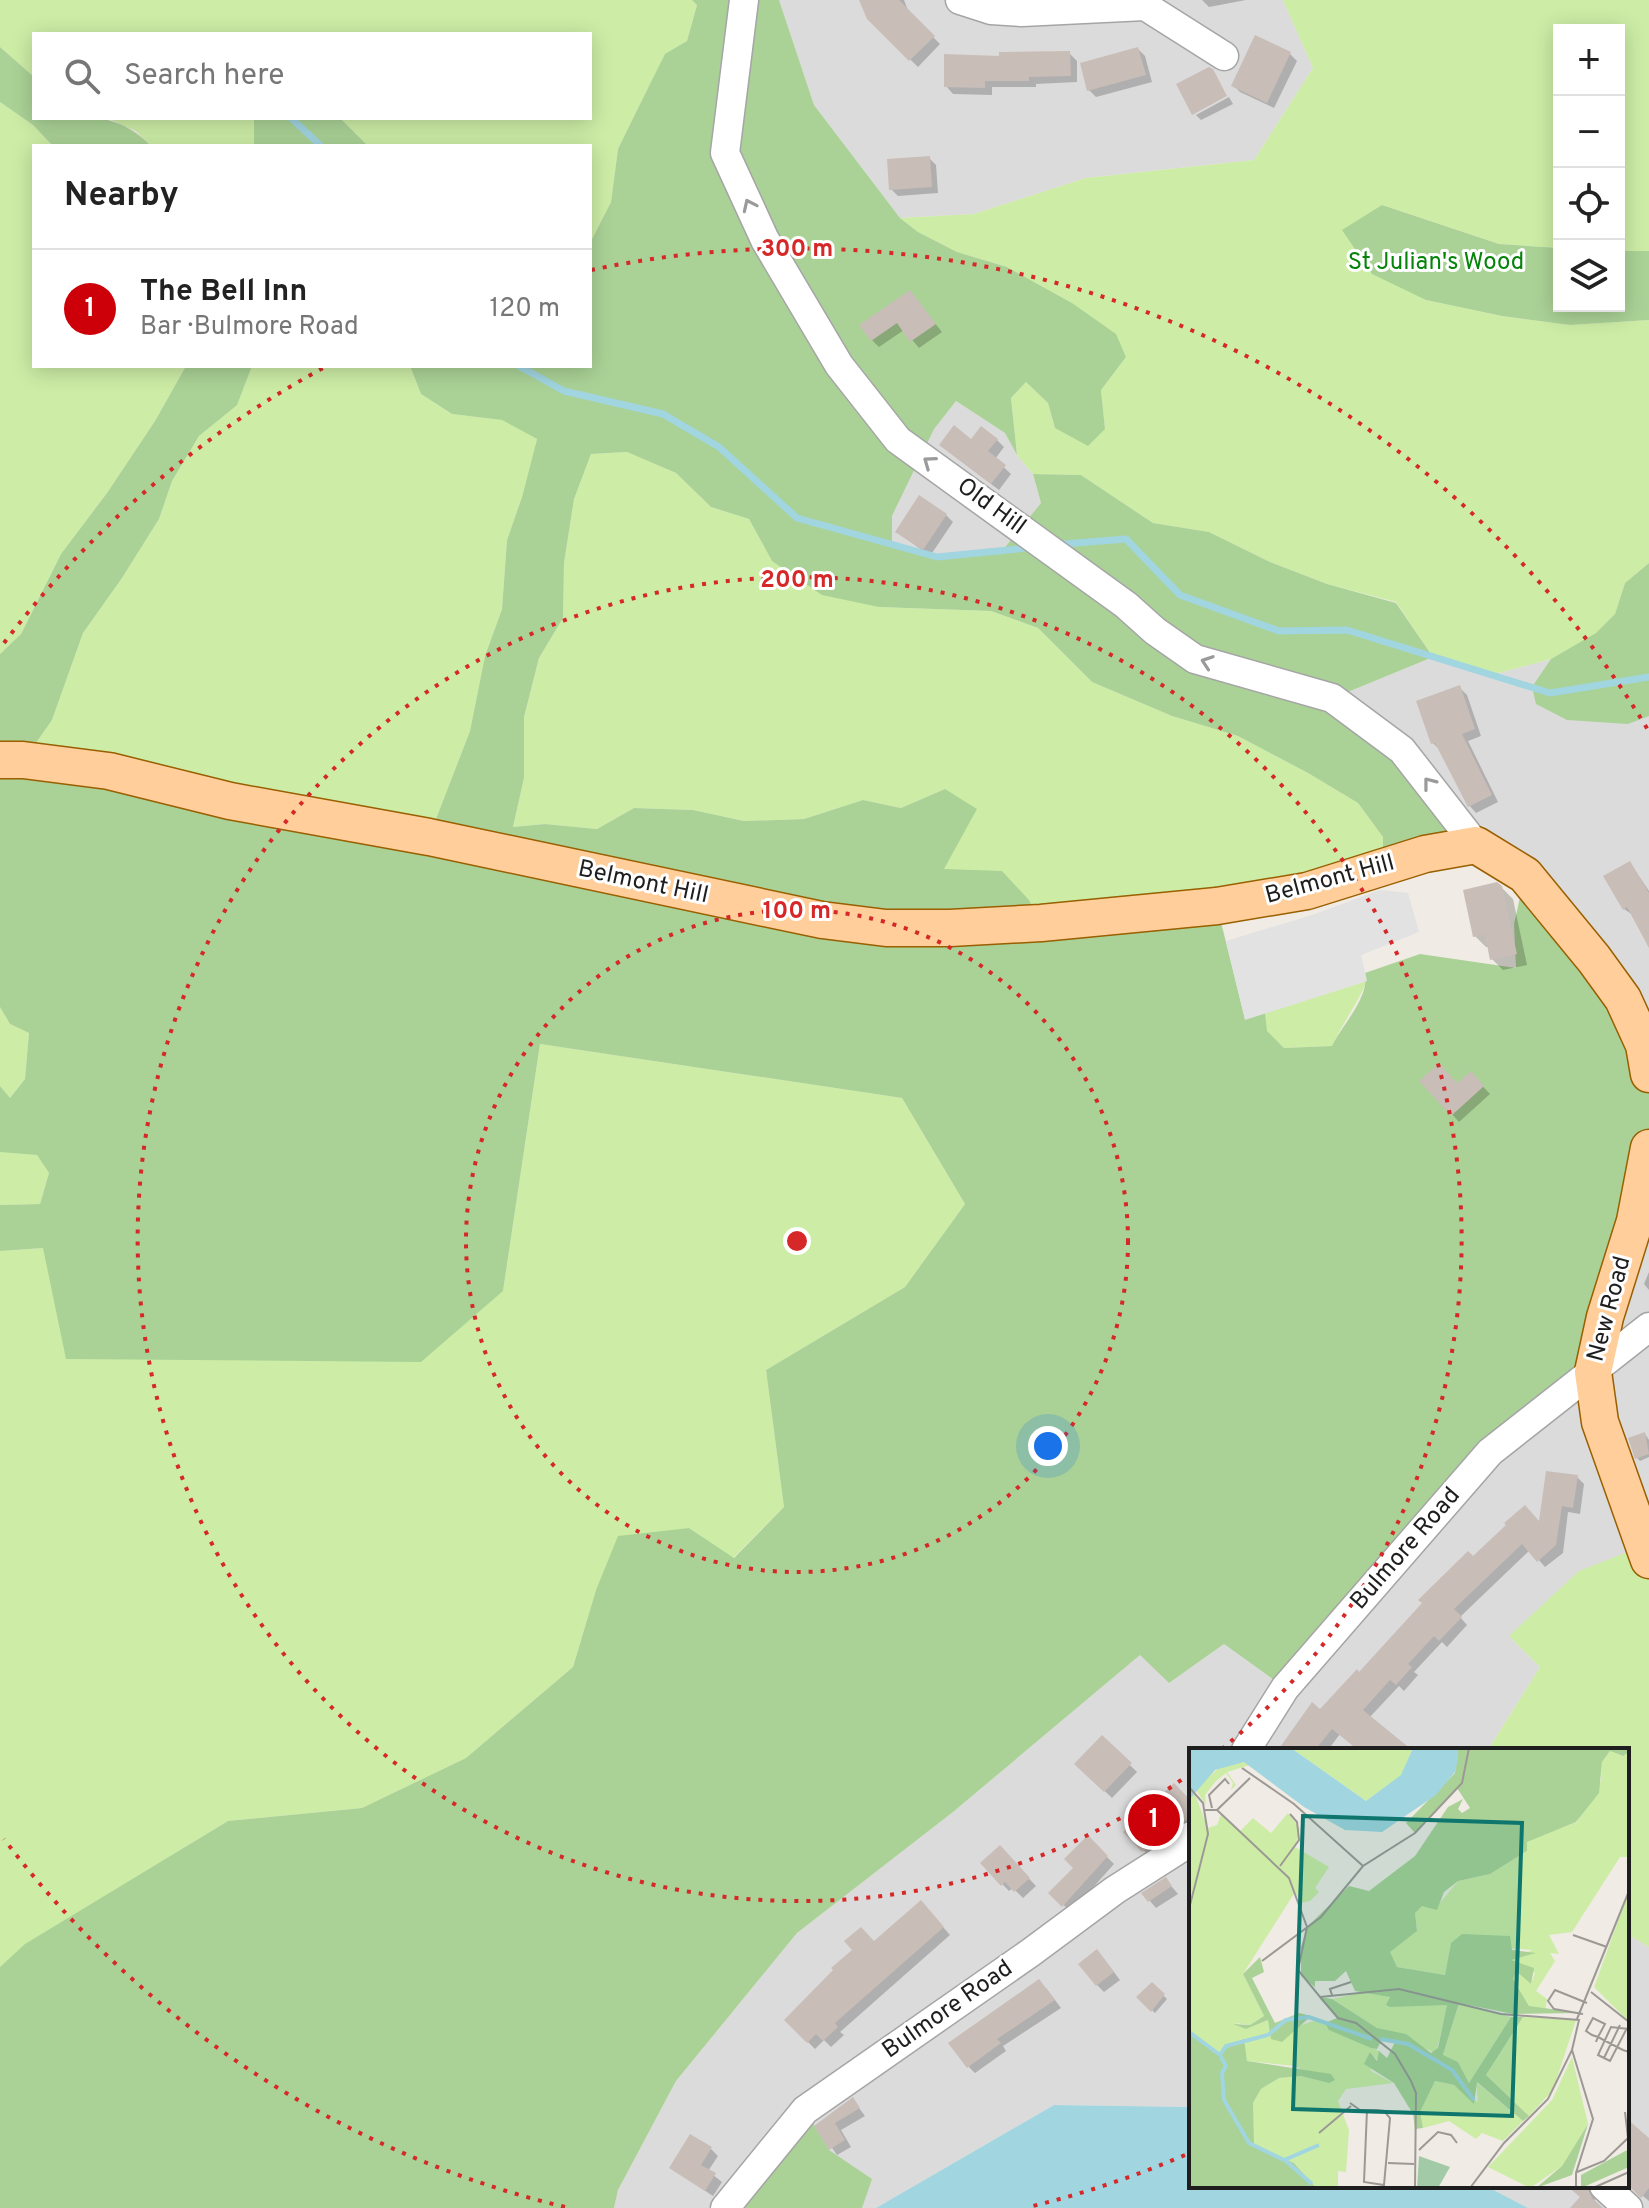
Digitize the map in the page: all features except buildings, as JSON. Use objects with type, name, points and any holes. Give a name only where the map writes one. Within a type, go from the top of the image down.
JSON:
[{"type":"main road","name":"Belmont Hill","points":[[0,760],[109,771],[230,801],[429,837],[822,920],[886,928],[1041,923],[1217,906],[1307,891],[1425,854],[1476,845]]},
{"type":"main road","points":[[1476,845],[1525,875],[1594,959],[1623,999],[1644,1045],[1649,1074]]},
{"type":"main road","name":"New Road","points":[[1649,1148],[1635,1221],[1605,1317],[1593,1372],[1600,1422],[1649,1560]]},
{"type":"street","name":"Old Hill","points":[[744,0],[725,153],[765,240],[831,353],[898,440],[1126,605],[1155,631],[1195,659],[1332,698],[1402,750],[1476,845]]},
{"type":"street","points":[[960,0],[991,10],[1022,12],[1091,4],[1145,6],[1224,56]]},
{"type":"street","name":"Bulmore Road","points":[[1247,1748],[1285,1688],[1490,1452],[1649,1327]]},
{"type":"street","name":"Bulmore Road","points":[[725,2208],[805,2110],[1115,1890],[1189,1844]]},
{"type":"street","points":[[1606,2188],[1628,2208]]},
{"type":"shaded area","points":[[774,0],[1283,0],[1313,68],[1254,160],[1086,178],[974,214],[900,218],[814,105],[779,1]]},
{"type":"shaded area","points":[[956,401],[1005,433],[1017,455],[1033,474],[1041,503],[1002,551],[937,557],[892,545],[892,516],[934,428]]},
{"type":"shaded area","points":[[1649,652],[1649,1074],[1623,999],[1332,698],[1433,657],[1491,675],[1551,659]]},
{"type":"shaded area","points":[[1380,890],[1408,893],[1419,932],[1361,955],[1367,981],[1245,1020],[1226,941]]},
{"type":"shaded area","points":[[1649,1148],[1649,1560],[1510,1637],[1540,1667],[1489,1748],[1189,1748],[1189,2107],[1054,2105],[876,2208],[614,2208],[618,2190],[676,2081],[797,1933],[953,1812],[1141,1654],[1169,1683],[1224,1644],[1285,1688]]},
{"type":"shaded area","points":[[1629,1935],[1649,1947],[1649,2208],[1528,2208],[1490,2188],[1629,2188]]},
{"type":"green space","points":[[0,0],[692,0],[697,5],[687,41],[665,55],[618,149],[611,202],[592,239],[592,144],[366,144],[342,120],[592,120],[592,32],[32,32],[32,75],[0,47]]},
{"type":"green space","points":[[692,0],[779,0],[814,105],[900,218],[918,232],[957,252],[1007,267],[1072,303],[1116,334],[1126,357],[1101,390],[1105,429],[1088,446],[1055,428],[1048,403],[1026,382],[1011,398],[1017,455],[1005,433],[956,401],[934,429],[892,516],[892,545],[937,557],[1002,551],[1041,503],[1033,474],[1081,475],[1153,523],[1209,532],[1270,562],[1327,584],[1396,603],[1433,657],[1333,698],[1476,845],[1383,866],[1383,837],[1358,803],[1308,773],[1238,736],[1172,716],[1092,682],[1038,628],[991,611],[879,607],[822,595],[772,561],[749,519],[711,507],[676,473],[627,452],[591,454],[574,499],[564,563],[563,618],[539,658],[524,717],[524,778],[513,827],[545,824],[597,829],[634,808],[693,810],[744,821],[804,819],[863,800],[901,808],[945,789],[977,809],[944,869],[1002,871],[1029,900],[1041,923],[1217,906],[1245,1019],[1265,1013],[1267,1031],[1284,1048],[1332,1046],[1359,1001],[1365,973],[1420,954],[1516,968],[1514,924],[1525,875],[1649,1074],[1649,1147],[1593,1372],[1490,1452],[1285,1688],[1224,1644],[1169,1683],[1140,1655],[953,1812],[797,1933],[676,2081],[618,2190],[614,2208],[0,2208],[0,1967],[25,1944],[228,1821],[362,1808],[466,1758],[573,1667],[596,1590],[618,1536],[689,1528],[734,1558],[784,1507],[766,1370],[905,1287],[965,1204],[902,1098],[540,1044],[503,1291],[421,1362],[66,1359],[43,1248],[0,1251],[0,1205],[40,1204],[49,1173],[37,1155],[0,1152],[0,1086],[10,1098],[25,1079],[29,1033],[10,1024],[0,1007],[0,772],[429,837],[470,731],[485,656],[502,609],[507,540],[537,439],[502,420],[452,414],[421,394],[411,368],[592,368],[592,239],[611,202],[618,149],[665,54],[687,41],[697,5]]},
{"type":"green space","points":[[1283,0],[1649,0],[1649,251],[1625,251],[1625,24],[1553,24],[1553,248],[1499,244],[1382,205],[1426,300],[1502,316],[1570,325],[1649,320],[1649,563],[1625,583],[1615,614],[1596,634],[1551,659],[1491,675],[1433,657],[1396,602],[1327,584],[1270,562],[1209,532],[1153,523],[1081,475],[1033,474],[1017,455],[1011,398],[1026,382],[1048,403],[1055,428],[1105,429],[1101,390],[1126,357],[1072,303],[1007,267],[957,252],[918,232],[900,218],[974,214],[1086,178],[1254,160],[1313,68]]},
{"type":"green space","points":[[0,47],[32,75],[32,120],[106,120],[124,126],[149,144],[51,144],[33,125],[0,102]]},
{"type":"green space","points":[[0,102],[33,125],[51,144],[32,144],[32,368],[185,368],[155,421],[61,554],[21,634],[0,654]]},
{"type":"green space","points":[[111,120],[254,120],[254,144],[149,144],[136,131]]},
{"type":"green space","points":[[254,120],[342,120],[366,144],[254,144]]},
{"type":"green space","name":"St Julian's Wood","points":[[1382,205],[1499,244],[1553,248],[1553,312],[1625,312],[1625,251],[1649,251],[1649,320],[1570,325],[1502,316],[1426,300],[1372,274],[1342,230]]},
{"type":"green space","points":[[185,368],[251,368],[237,405],[199,436],[172,481],[159,519],[83,633],[52,720],[31,750],[0,749],[0,654],[21,634],[61,554],[155,421]]},
{"type":"green space","points":[[251,368],[411,368],[421,394],[452,414],[503,420],[537,439],[507,540],[502,609],[485,656],[470,731],[429,837],[31,750],[52,720],[83,633],[159,519],[172,481],[199,436],[237,404]]},
{"type":"green space","points":[[627,452],[676,473],[711,507],[749,519],[772,561],[879,607],[991,611],[1038,628],[1092,682],[1172,716],[1238,736],[1308,773],[1358,803],[1383,837],[1383,866],[1041,923],[944,869],[945,789],[901,808],[863,800],[804,819],[744,821],[693,810],[634,808],[597,829],[545,824],[513,827],[524,778],[524,717],[539,658],[563,618],[564,563],[574,499],[591,454]]},
{"type":"green space","points":[[1649,563],[1649,716],[1628,724],[1567,720],[1536,704],[1532,687],[1551,659],[1596,633],[1615,614],[1625,583]]},
{"type":"green space","points":[[1367,981],[1332,1046],[1284,1048],[1266,1031],[1265,1013]]},
{"type":"green space","points":[[0,1007],[10,1024],[29,1033],[25,1079],[10,1098],[0,1086]]},
{"type":"green space","points":[[540,1044],[902,1098],[965,1204],[905,1287],[766,1370],[784,1507],[733,1558],[689,1528],[596,1590],[573,1667],[466,1758],[362,1808],[228,1821],[26,1944],[0,1967],[0,1251],[43,1248],[503,1291]]},
{"type":"green space","points":[[0,1152],[37,1155],[49,1173],[40,1204],[0,1205]]},
{"type":"green space","points":[[1643,1546],[1649,1560],[1649,1947],[1629,1935],[1629,1748],[1489,1748],[1540,1667],[1509,1636],[1579,1571]]},
{"type":"green space","points":[[805,2110],[829,2150],[872,2179],[862,2208],[725,2208]]},
{"type":"water","points":[[1054,2105],[1189,2107],[1189,2188],[1490,2188],[1528,2208],[876,2208]]},
{"type":"waterway","points":[[293,120],[319,144]]},
{"type":"waterway","points":[[523,368],[564,391],[663,414],[719,447],[797,518],[937,557],[1027,548]]},
{"type":"waterway","points":[[1064,544],[1126,539],[1180,595],[1279,631],[1347,630],[1550,693],[1649,677]]},
{"type":"place","name":"The Bell Inn","points":[[1154,1820]]}]
